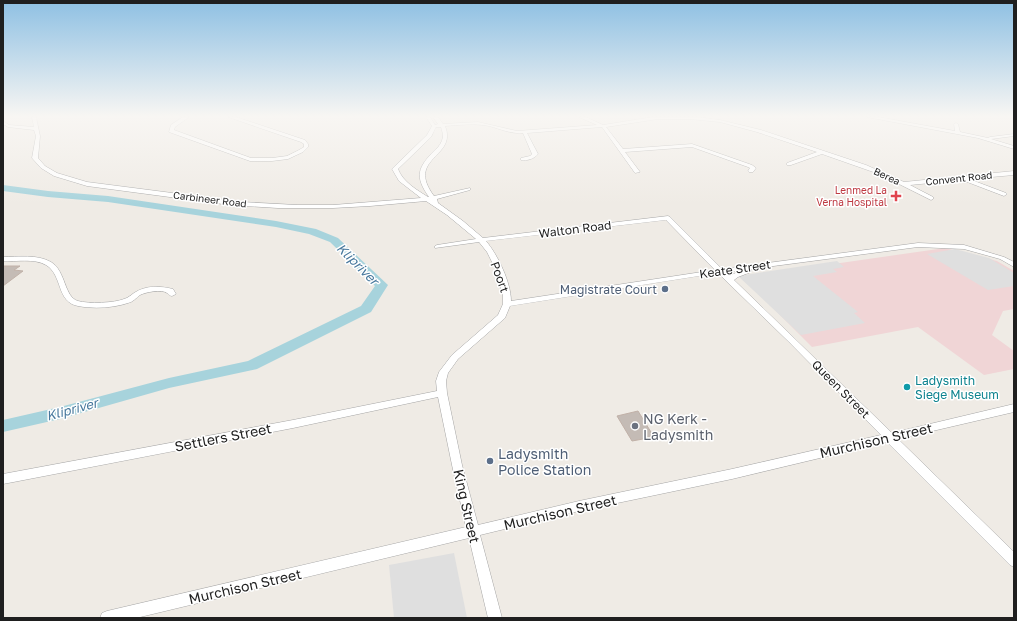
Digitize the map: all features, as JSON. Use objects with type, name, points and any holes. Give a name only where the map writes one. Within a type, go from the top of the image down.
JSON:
[{"type":"street","name":"Carbineer Road","points":[[37,146],[35,158],[39,164],[59,176],[78,182],[264,205],[353,206],[430,199],[468,189]]},
{"type":"street","points":[[213,146],[250,159],[262,160],[282,158],[299,153],[306,146]]},
{"type":"street","name":"Poort","points":[[419,146],[395,169],[396,174],[403,181],[430,199],[481,240],[490,251],[498,269],[507,296],[508,304],[502,316],[463,348],[452,360],[442,376],[442,393]]},
{"type":"street","points":[[430,199],[424,185],[422,173],[427,162],[442,146]]},
{"type":"street","points":[[523,159],[535,154],[531,146]]},
{"type":"street","points":[[618,146],[637,172]]},
{"type":"street","points":[[622,151],[681,146]]},
{"type":"street","points":[[695,146],[750,166],[752,168],[750,172]]},
{"type":"street","name":"Berea","points":[[802,146],[872,169],[931,198]]},
{"type":"street","points":[[788,164],[821,152]]},
{"type":"street","name":"Convent Road","points":[[904,184],[1014,172]]},
{"type":"street","points":[[962,178],[1004,194]]},
{"type":"street","name":"Walton Road","points":[[437,247],[481,240],[668,218]]},
{"type":"street","name":"Queen Street","points":[[668,218],[1014,561]]},
{"type":"street","name":"Keate Street","points":[[508,304],[720,271],[900,246],[930,245],[964,247],[1002,258],[1014,265]]},
{"type":"street","points":[[3,259],[35,261],[51,266],[56,271],[70,300],[76,304],[86,305],[127,302],[138,293],[149,289],[170,291],[172,294]]},
{"type":"street","points":[[729,280],[740,273],[761,266]]},
{"type":"street","name":"Settlers Street","points":[[3,479],[286,425],[442,393]]},
{"type":"street","name":"King Street","points":[[442,393],[473,532],[495,618]]},
{"type":"street","name":"Murchison Street","points":[[107,618],[579,506],[732,474],[1014,408]]},
{"type":"shaded area","points":[[945,248],[997,261],[1014,271],[1014,309],[1003,311],[992,335],[1014,351],[1014,369],[984,375],[918,327],[812,347],[742,277]]},
{"type":"shaded area","points":[[955,249],[989,258],[1014,273],[1014,286],[988,290],[927,254]]},
{"type":"shaded area","points":[[837,261],[844,267],[833,269],[837,272],[813,276],[858,312],[854,313],[865,323],[801,335],[738,276]]},
{"type":"shaded area","points":[[454,553],[467,618],[394,618],[389,565]]},
{"type":"building","points":[[3,266],[20,266],[14,270],[23,271],[3,286]]},
{"type":"building","name":"NG Kerk - Ladysmith","points":[[638,411],[654,437],[632,441],[617,416]]},
{"type":"waterway","name":"Klipriver","points":[[3,188],[48,194],[108,199],[276,224],[312,231],[334,240],[382,285],[366,309],[252,365],[169,383],[60,413],[3,426]]},
{"type":"place","name":"Lenmed La Verna Hospital","points":[[896,196]]},
{"type":"place","name":"Magistrate Court","points":[[665,289]]},
{"type":"place","name":"Ladysmith Siege Museum","points":[[907,387]]},
{"type":"place","name":"NG Kerk - Ladysmith","points":[[635,426]]},
{"type":"place","name":"Ladysmith Police Station","points":[[490,461]]}]
